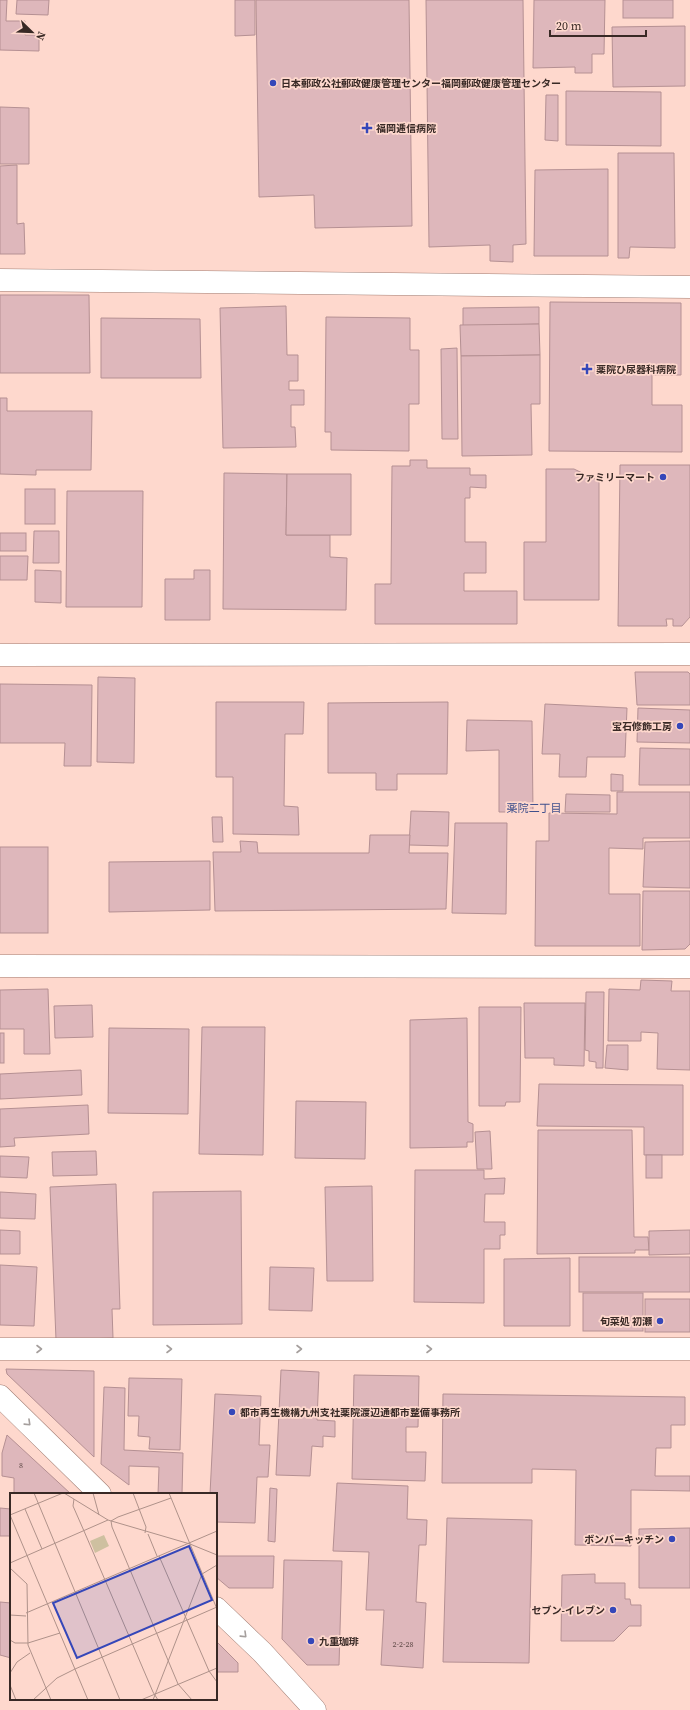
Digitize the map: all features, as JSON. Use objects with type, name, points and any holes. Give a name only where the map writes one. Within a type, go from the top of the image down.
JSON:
[{"type":"street","points":[[0,280],[690,287]]},
{"type":"street","points":[[0,655],[690,654]]},
{"type":"street","points":[[0,966],[690,967]]},
{"type":"street","points":[[0,1349],[690,1349]]},
{"type":"street","points":[[0,1396],[99,1493]]},
{"type":"street","points":[[217,1609],[262,1652],[315,1710]]},
{"type":"building","points":[[0,0],[7,0],[6,21],[25,21],[25,35],[39,35],[39,51],[0,50]]},
{"type":"building","points":[[17,0],[49,0],[48,15],[16,14]]},
{"type":"building","points":[[235,0],[255,0],[255,35],[235,36]]},
{"type":"building","points":[[256,0],[409,0],[412,226],[315,228],[314,195],[259,197]]},
{"type":"building","points":[[426,0],[523,0],[526,244],[513,245],[513,262],[490,261],[490,245],[429,247]]},
{"type":"building","points":[[534,0],[605,0],[604,54],[592,54],[592,73],[575,73],[575,67],[533,68]]},
{"type":"building","points":[[623,0],[673,0],[673,18],[623,18]]},
{"type":"building","points":[[685,26],[685,86],[613,87],[612,27]]},
{"type":"building","points":[[566,91],[661,92],[661,146],[566,145]]},
{"type":"building","points":[[546,95],[558,95],[558,141],[545,140]]},
{"type":"building","points":[[0,107],[29,108],[29,164],[0,164]]},
{"type":"building","points":[[618,153],[674,153],[675,248],[630,247],[629,258],[618,258]]},
{"type":"building","points":[[17,165],[17,224],[24,223],[25,254],[0,254],[0,166]]},
{"type":"building","points":[[608,169],[608,256],[534,256],[535,170]]},
{"type":"building","points":[[0,295],[89,295],[90,373],[0,373]]},
{"type":"building","points":[[550,302],[681,303],[681,375],[652,375],[652,405],[682,405],[682,452],[549,451]]},
{"type":"building","points":[[286,306],[287,355],[298,355],[298,381],[289,381],[289,390],[304,390],[304,405],[291,405],[291,427],[295,427],[296,447],[223,448],[220,308]]},
{"type":"building","points":[[539,307],[539,324],[463,326],[463,308]]},
{"type":"building","points":[[326,317],[410,318],[410,350],[419,350],[419,404],[409,404],[409,451],[331,450],[331,432],[325,432]]},
{"type":"building","points":[[101,318],[200,319],[201,378],[101,378]]},
{"type":"building","points":[[539,324],[540,355],[461,356],[460,325]]},
{"type":"building","points":[[457,348],[458,439],[442,439],[441,349]]},
{"type":"building","points":[[540,355],[540,404],[531,404],[532,455],[462,456],[461,356]]},
{"type":"building","points":[[0,398],[7,398],[7,411],[92,411],[91,470],[36,470],[36,475],[0,474]]},
{"type":"building","points":[[410,460],[427,460],[427,468],[470,468],[470,475],[486,475],[486,488],[470,487],[470,498],[465,498],[465,542],[486,542],[486,573],[464,573],[464,591],[517,591],[517,624],[375,624],[375,584],[391,584],[392,466],[410,466]]},
{"type":"building","points":[[620,465],[690,465],[690,617],[682,626],[673,626],[673,619],[666,619],[667,626],[618,626]]},
{"type":"building","points":[[546,469],[574,469],[599,481],[599,600],[524,600],[524,542],[546,542]]},
{"type":"building","points":[[224,473],[287,474],[286,535],[330,535],[330,557],[347,558],[346,610],[223,609]]},
{"type":"building","points":[[287,474],[351,474],[351,535],[286,535]]},
{"type":"building","points":[[25,489],[55,489],[55,524],[25,524]]},
{"type":"building","points":[[67,491],[143,491],[142,607],[66,607]]},
{"type":"building","points":[[34,531],[59,531],[59,563],[33,563]]},
{"type":"building","points":[[0,533],[26,533],[26,551],[0,551]]},
{"type":"building","points":[[0,556],[28,556],[27,580],[0,580]]},
{"type":"building","points":[[35,570],[61,571],[61,603],[35,602]]},
{"type":"building","points":[[194,570],[210,570],[210,620],[165,620],[165,579],[194,579]]},
{"type":"building","points":[[635,672],[688,672],[690,674],[690,705],[637,705]]},
{"type":"building","points":[[98,677],[135,678],[134,763],[97,762]]},
{"type":"building","points":[[0,684],[92,685],[91,766],[64,766],[65,743],[0,743]]},
{"type":"building","points":[[216,702],[304,702],[303,734],[285,734],[284,806],[298,807],[299,835],[233,834],[233,777],[216,777]]},
{"type":"building","points":[[448,702],[447,774],[397,774],[397,790],[376,790],[376,773],[328,773],[328,703]]},
{"type":"building","points":[[545,704],[627,708],[625,757],[587,757],[586,777],[559,777],[560,754],[542,754]]},
{"type":"building","points":[[638,708],[690,710],[690,743],[637,742]]},
{"type":"building","points":[[467,720],[532,721],[533,812],[499,812],[499,750],[466,751]]},
{"type":"building","points":[[640,748],[690,749],[690,785],[639,785]]},
{"type":"building","points":[[611,774],[623,775],[623,791],[611,791]]},
{"type":"building","points":[[617,792],[690,792],[690,838],[643,838],[643,849],[609,848],[609,894],[640,894],[640,946],[535,946],[536,841],[549,841],[549,813],[617,814]]},
{"type":"building","points":[[566,794],[610,795],[610,812],[565,812]]},
{"type":"building","points":[[411,811],[449,812],[448,846],[409,845]]},
{"type":"building","points":[[212,817],[222,817],[223,842],[213,842]]},
{"type":"building","points":[[455,823],[507,823],[506,914],[452,913]]},
{"type":"building","points":[[370,835],[410,835],[409,853],[448,853],[446,909],[215,911],[213,852],[241,852],[240,841],[257,842],[258,853],[369,853]]},
{"type":"building","points":[[690,841],[690,888],[643,887],[645,842]]},
{"type":"building","points":[[0,847],[48,847],[48,933],[0,933]]},
{"type":"building","points":[[210,861],[210,910],[109,912],[109,862]]},
{"type":"building","points":[[643,891],[690,891],[690,944],[685,949],[642,950]]},
{"type":"building","points":[[641,980],[672,981],[671,991],[690,991],[690,1070],[657,1069],[658,1033],[641,1032],[641,1041],[608,1041],[609,989],[640,990]]},
{"type":"building","points":[[48,989],[50,1054],[24,1054],[24,1029],[0,1029],[0,990]]},
{"type":"building","points":[[586,992],[604,992],[603,1068],[596,1068],[596,1062],[589,1061],[589,1051],[585,1050]]},
{"type":"building","points":[[524,1003],[585,1003],[584,1066],[554,1065],[554,1058],[525,1058]]},
{"type":"building","points":[[92,1005],[93,1037],[55,1038],[54,1006]]},
{"type":"building","points":[[479,1007],[521,1007],[520,1102],[506,1102],[505,1106],[479,1106]]},
{"type":"building","points":[[467,1018],[468,1122],[473,1124],[473,1142],[467,1142],[467,1147],[410,1148],[410,1020]]},
{"type":"building","points":[[202,1027],[265,1027],[263,1155],[199,1154]]},
{"type":"building","points":[[109,1028],[189,1029],[188,1114],[108,1113]]},
{"type":"building","points":[[0,1033],[4,1033],[4,1063],[0,1063]]},
{"type":"building","points":[[607,1045],[628,1045],[628,1070],[605,1068]]},
{"type":"building","points":[[81,1070],[82,1095],[0,1099],[0,1074]]},
{"type":"building","points":[[539,1084],[683,1085],[683,1155],[644,1155],[644,1127],[537,1126]]},
{"type":"building","points":[[296,1101],[366,1102],[365,1159],[295,1158]]},
{"type":"building","points":[[88,1105],[89,1134],[14,1138],[15,1146],[0,1147],[0,1109]]},
{"type":"building","points":[[538,1130],[632,1130],[634,1237],[648,1237],[649,1250],[635,1250],[635,1253],[537,1254]]},
{"type":"building","points":[[490,1131],[492,1169],[477,1169],[475,1132]]},
{"type":"building","points":[[96,1151],[97,1175],[53,1176],[52,1152]]},
{"type":"building","points":[[646,1155],[662,1155],[662,1178],[646,1178]]},
{"type":"building","points":[[0,1156],[29,1157],[27,1178],[0,1177]]},
{"type":"building","points":[[415,1170],[484,1170],[484,1179],[505,1178],[504,1194],[485,1194],[484,1222],[505,1222],[505,1235],[500,1235],[500,1249],[484,1249],[484,1303],[414,1302]]},
{"type":"building","points":[[116,1184],[120,1309],[112,1309],[113,1338],[56,1340],[50,1187]]},
{"type":"building","points":[[372,1186],[373,1281],[327,1281],[325,1187]]},
{"type":"building","points":[[241,1191],[242,1324],[153,1325],[153,1192]]},
{"type":"building","points":[[0,1192],[36,1194],[35,1219],[0,1218]]},
{"type":"building","points":[[0,1230],[20,1231],[20,1254],[0,1254]]},
{"type":"building","points":[[690,1230],[690,1254],[649,1255],[649,1231]]},
{"type":"building","points":[[579,1257],[690,1257],[690,1292],[579,1292]]},
{"type":"building","points":[[570,1258],[570,1326],[504,1326],[504,1259]]},
{"type":"building","points":[[0,1265],[37,1267],[34,1326],[0,1325]]},
{"type":"building","points":[[270,1267],[314,1268],[312,1311],[269,1310]]},
{"type":"building","points":[[583,1293],[643,1293],[643,1331],[583,1331]]},
{"type":"building","points":[[645,1299],[690,1299],[690,1332],[645,1332]]},
{"type":"building","points":[[6,1369],[94,1371],[94,1457],[7,1374]]},
{"type":"building","points":[[281,1370],[319,1372],[317,1420],[335,1421],[335,1437],[323,1436],[323,1447],[312,1446],[310,1476],[276,1475]]},
{"type":"building","points":[[354,1375],[419,1376],[418,1427],[406,1427],[406,1452],[426,1452],[425,1481],[352,1479]]},
{"type":"building","points":[[129,1378],[182,1379],[180,1450],[149,1449],[150,1437],[138,1436],[139,1416],[128,1416]]},
{"type":"building","points":[[104,1387],[125,1388],[124,1450],[183,1453],[182,1493],[158,1493],[159,1467],[129,1466],[129,1485],[101,1464]]},
{"type":"building","points":[[215,1394],[261,1396],[259,1445],[270,1445],[268,1477],[257,1477],[255,1523],[217,1522],[217,1493],[210,1493]]},
{"type":"building","points":[[443,1394],[685,1397],[685,1425],[671,1425],[671,1448],[656,1448],[655,1476],[690,1476],[690,1491],[631,1490],[631,1546],[575,1545],[576,1470],[532,1469],[532,1483],[442,1483]]},
{"type":"building","points":[[7,1435],[70,1493],[14,1493],[14,1478],[2,1476],[2,1453]]},
{"type":"building","points":[[337,1483],[408,1486],[407,1519],[427,1520],[426,1545],[419,1545],[416,1602],[426,1603],[423,1668],[381,1665],[384,1610],[366,1610],[369,1552],[333,1551]]},
{"type":"building","points":[[270,1488],[277,1489],[275,1542],[268,1541]]},
{"type":"building","points":[[0,1508],[10,1509],[10,1536],[0,1536]]},
{"type":"building","points":[[447,1518],[532,1520],[529,1663],[443,1662]]},
{"type":"building","points":[[690,1528],[690,1588],[639,1588],[639,1529]]},
{"type":"building","points":[[217,1556],[274,1556],[273,1588],[229,1588],[217,1578]]},
{"type":"building","points":[[284,1560],[342,1561],[339,1665],[307,1665],[282,1639]]},
{"type":"building","points":[[595,1574],[595,1583],[625,1583],[625,1599],[630,1599],[631,1605],[641,1605],[641,1626],[629,1626],[614,1641],[561,1641],[562,1575]]},
{"type":"building","points":[[0,1602],[10,1603],[10,1658],[0,1655]]},
{"type":"building","points":[[217,1643],[238,1663],[238,1672],[217,1672]]},
{"type":"place","name":"日本郵政公社郵政健康管理センター福岡郵政健康管理センター","points":[[273,83]]},
{"type":"place","name":"福岡逓信病院","points":[[367,128]]},
{"type":"place","name":"薬院ひ尿器科病院","points":[[587,369]]},
{"type":"place","name":"ファミリーマート","points":[[663,477]]},
{"type":"place","name":"宝石修飾工房","points":[[680,726]]},
{"type":"place","name":"旬菜処 初瀬","points":[[660,1321]]},
{"type":"place","name":"都市再生機構九州支社薬院渡辺通都市整備事務所","points":[[232,1412]]},
{"type":"place","name":"ボンバーキッチン","points":[[672,1539]]},
{"type":"place","name":"セブン-イレブン","points":[[613,1610]]},
{"type":"place","name":"九重珈琲","points":[[311,1641]]},
{"type":"district","name":"薬院二丁目","points":[[534,808]]}]
